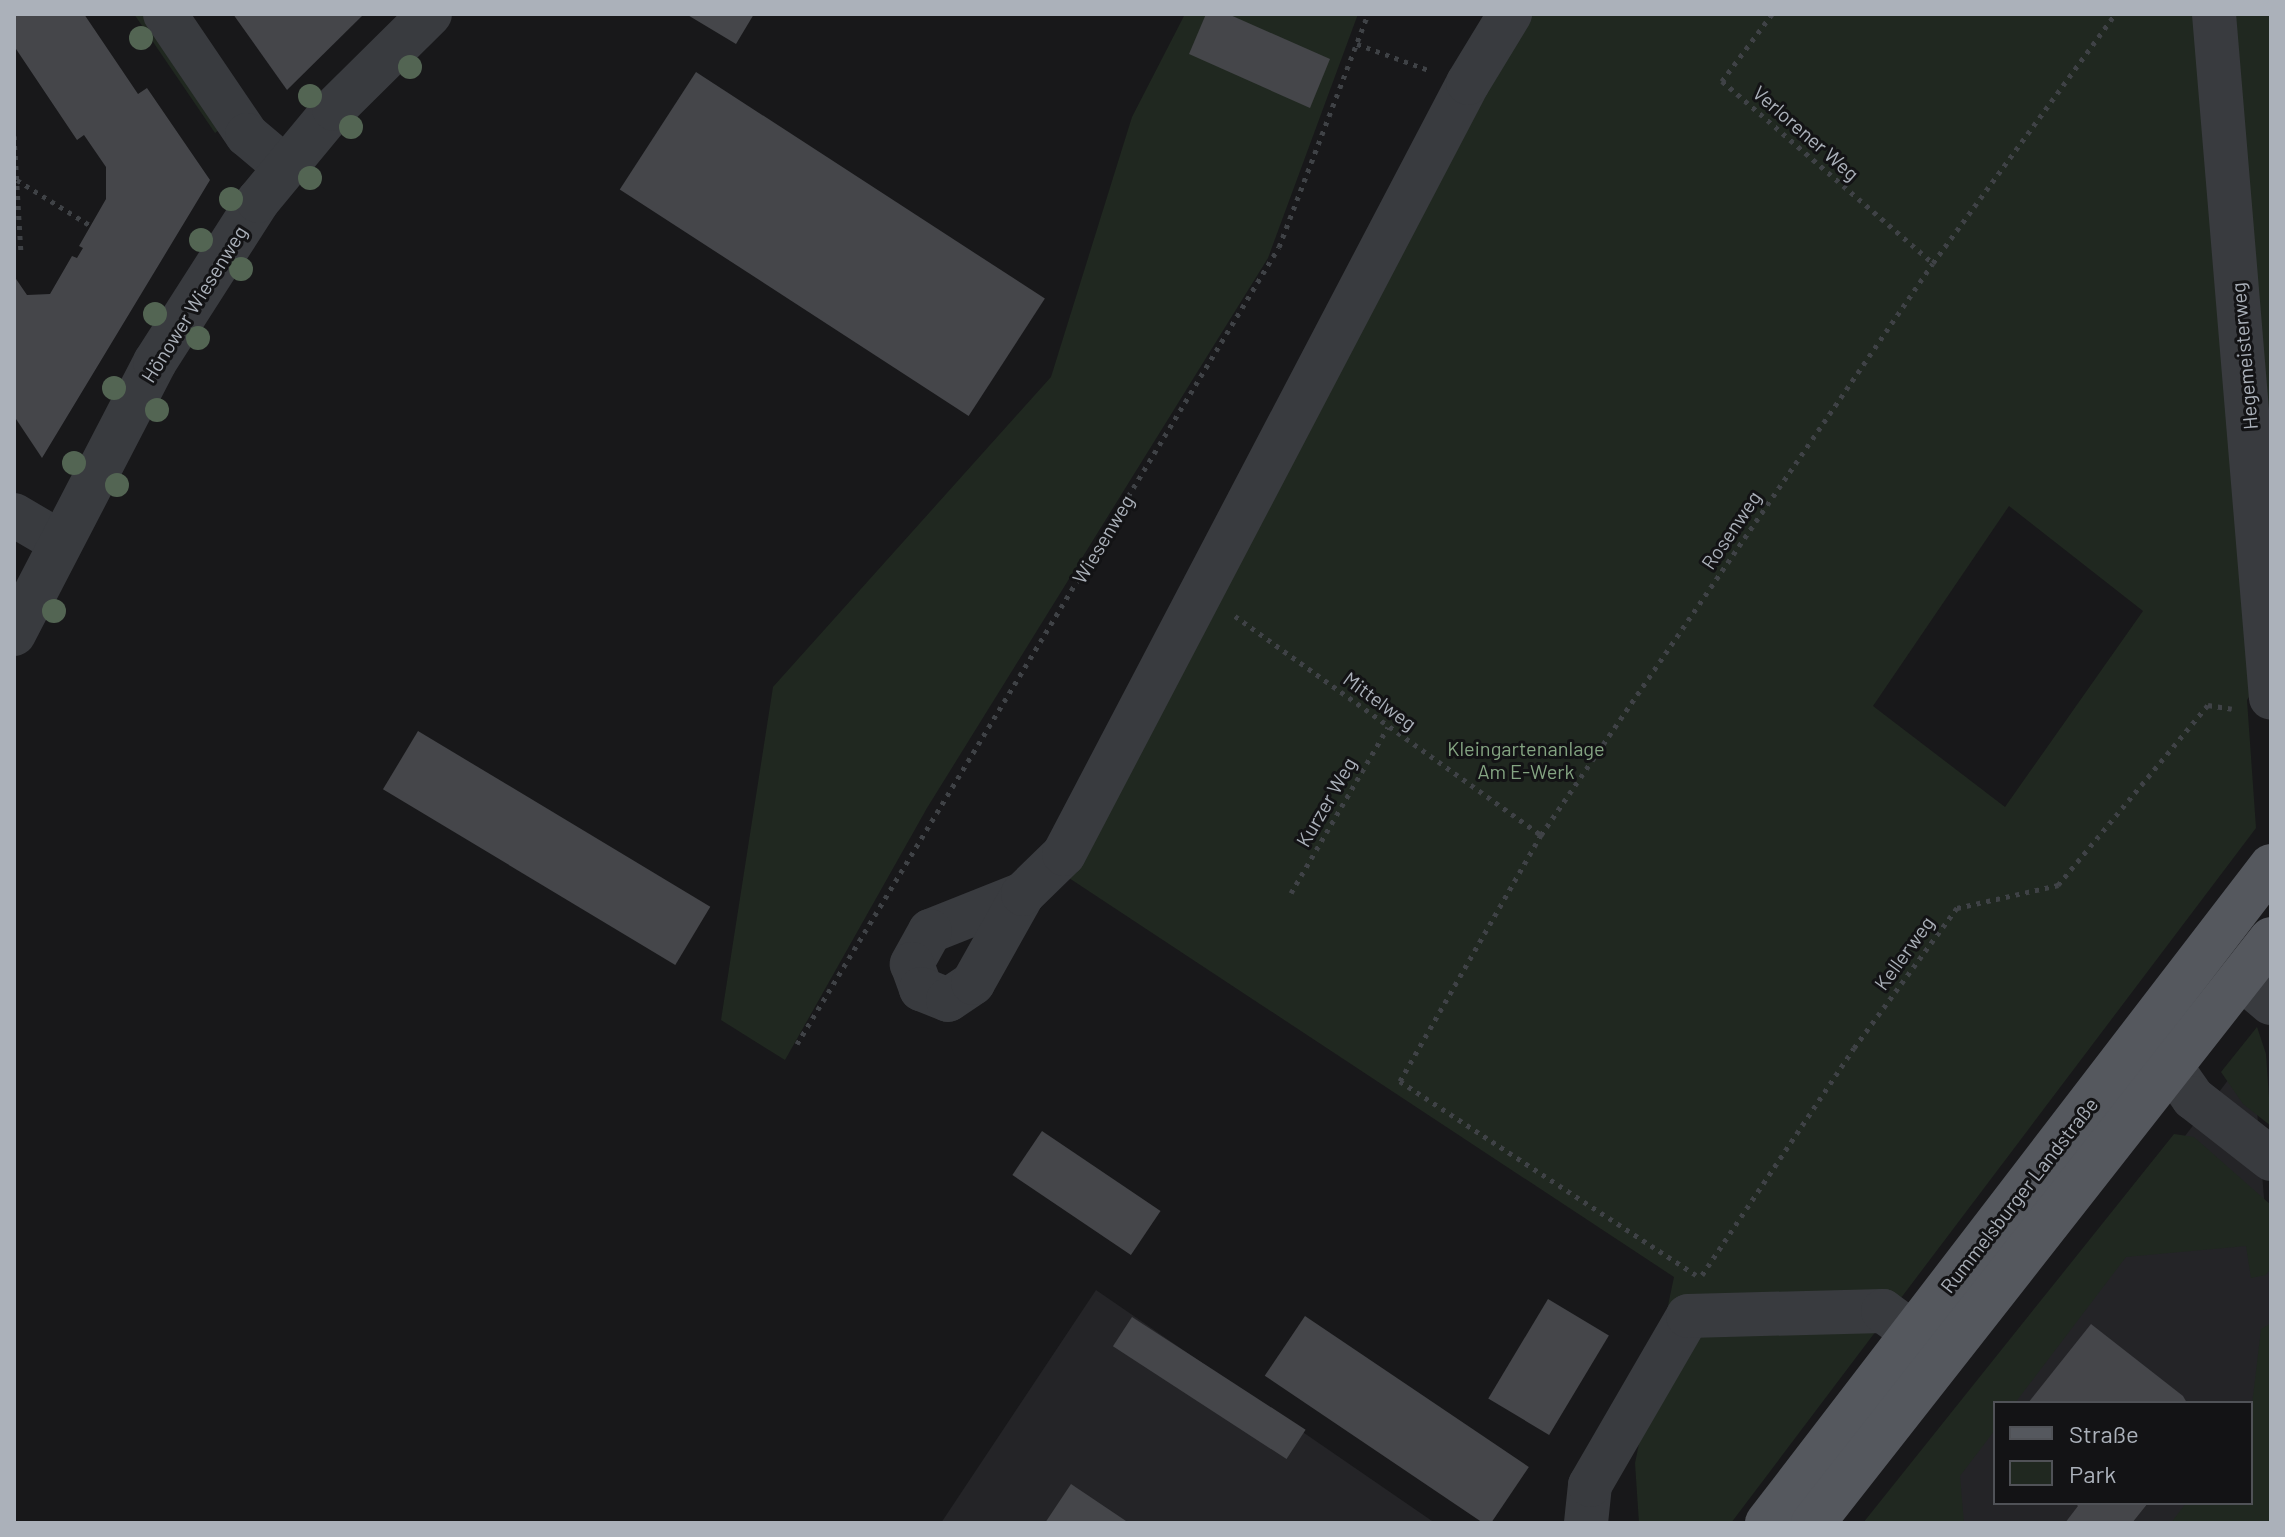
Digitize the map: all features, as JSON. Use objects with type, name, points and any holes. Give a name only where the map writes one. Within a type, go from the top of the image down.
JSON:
[{"type":"main road","name":"Rummelsburger Landstraße","points":[[1767,1523],[2271,866]]},
{"type":"main road","name":"Rummelsburger Landstraße","points":[[1813,1523],[2172,1068],[2256,990],[2271,939]]},
{"type":"street","points":[[165,14],[247,135],[285,167]]},
{"type":"street","name":"Hönower Wiesenweg","points":[[14,634],[155,362],[285,167],[334,109],[430,14]]},
{"type":"street","points":[[1023,894],[1064,854],[1468,83],[1510,14]]},
{"type":"street","name":"Hegemeisterweg","points":[[2214,14],[2255,704]]},
{"type":"street","points":[[14,515],[60,542]]},
{"type":"street","points":[[2139,1040],[2172,1068],[2193,1098],[2271,1159]]},
{"type":"street","points":[[1586,1523],[1590,1485],[1694,1297],[1883,1311],[1913,1333]]},
{"type":"path","name":"Wiesenweg","points":[[797,1044],[1279,247],[1368,14]]},
{"type":"path","name":"Verlorener Weg","points":[[1772,14],[1722,81],[1933,263]]},
{"type":"path","name":"Rosenweg","points":[[1694,1297],[1400,1081],[1541,835],[1933,263],[2115,14]]},
{"type":"path","points":[[1357,44],[1434,72]]},
{"type":"path","points":[[14,136],[21,253]]},
{"type":"path","points":[[17,180],[91,226]]},
{"type":"path","name":"Mittelweg","points":[[1202,592],[1541,835]]},
{"type":"path","name":"Kellerweg","points":[[1694,1297],[1854,1048],[1957,908],[2058,885],[2208,705],[2255,704]]},
{"type":"path","name":"Kurzer Weg","points":[[1291,893],[1388,727]]},
{"type":"shaded area","points":[[2229,1079],[2255,1085],[2271,1286],[2271,1523],[1886,1523]]},
{"type":"shaded area","points":[[1096,1290],[1435,1523],[941,1523]]},
{"type":"green space","points":[[134,14],[143,14],[222,128],[215,133]]},
{"type":"green space","points":[[1185,14],[1358,14],[1268,258],[927,808],[785,1060],[721,1020],[773,687],[1051,377],[1132,117]]},
{"type":"green space","name":"Kleingartenanlage Am E-Werk","points":[[1522,14],[2271,14],[2271,662],[2247,700],[2256,828],[1731,1523],[1639,1523],[1635,1463],[1674,1277],[1069,878]],"holes":[[[2009,506],[2143,611],[2005,807],[1873,706]]]},
{"type":"green space","points":[[2257,1027],[2266,1054],[2271,1126],[2243,1104],[2221,1072]]},
{"type":"green space","points":[[2174,1134],[2194,1137],[2271,1205],[2271,1268],[2266,1275],[2251,1278],[2246,1246],[2126,1257],[2017,1401],[1993,1401],[1993,1433],[1960,1476],[1964,1523],[1863,1523]]},
{"type":"green space","points":[[2271,1323],[2271,1523],[2171,1523],[2184,1505],[2253,1505],[2252,1401],[2261,1329]]},
{"type":"building","points":[[14,14],[84,14],[138,94],[147,88],[210,180],[42,458],[14,416],[14,276],[27,295],[50,294],[72,256],[77,258],[83,248],[79,246],[106,199],[106,167],[84,135],[77,140],[14,46]]},
{"type":"building","points":[[233,14],[364,14],[287,90]]},
{"type":"building","points":[[686,14],[754,14],[736,44]]},
{"type":"building","points":[[1206,14],[1228,14],[1330,59],[1310,108],[1189,54]]},
{"type":"building","points":[[696,72],[1045,299],[969,416],[620,189]]},
{"type":"building","points":[[418,731],[710,907],[675,965],[383,789]]},
{"type":"building","points":[[1042,1131],[1161,1211],[1131,1255],[1012,1175]]},
{"type":"building","points":[[1548,1299],[1609,1336],[1549,1435],[1488,1398]]},
{"type":"building","points":[[1305,1316],[1529,1467],[1491,1523],[1483,1523],[1265,1376]]},
{"type":"building","points":[[1132,1317],[1306,1430],[1287,1459],[1113,1346]]},
{"type":"building","points":[[2091,1324],[2186,1401],[2030,1401]]},
{"type":"building","points":[[1071,1484],[1129,1523],[1045,1523]]},
{"type":"building","points":[[2146,1505],[2132,1523],[2065,1523],[2078,1506]]}]
